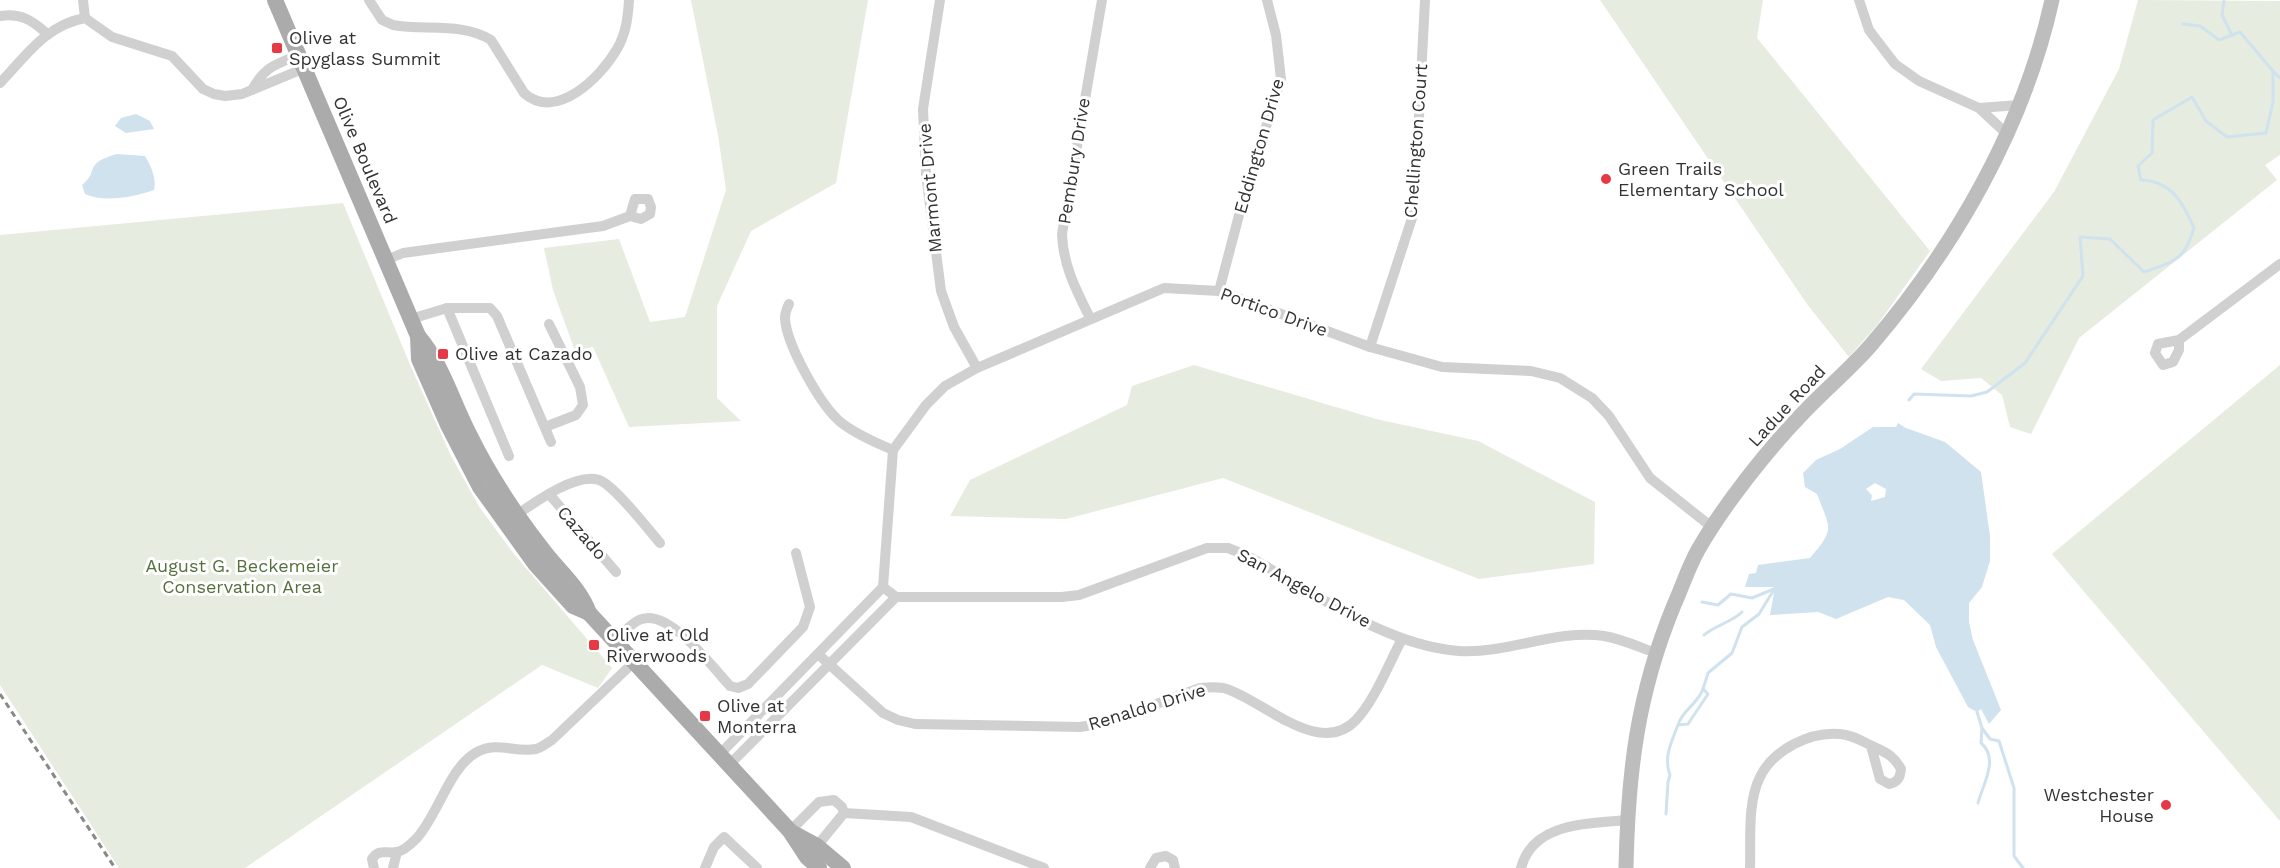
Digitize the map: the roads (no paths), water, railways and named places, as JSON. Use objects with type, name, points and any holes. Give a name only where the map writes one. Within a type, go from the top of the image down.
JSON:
[{"type":"main road","name":"Olive Boulevard","points":[[275,0],[418,336],[433,354],[511,519],[582,595],[589,613],[790,831],[807,857],[819,868]]},
{"type":"main road","name":"Ladue Road","points":[[1626,868],[1627,820],[1641,704],[1656,652],[1698,550],[1775,442],[1870,346],[1931,268],[2007,134],[2034,69],[2052,0]]},
{"type":"main road","name":"Olive Boulevard","points":[[790,831],[817,846],[843,868]]},
{"type":"street","points":[[84,0],[85,18]]},
{"type":"street","points":[[369,0],[382,20],[393,25],[476,31],[491,40],[518,86],[531,99],[559,101],[581,91],[617,50],[626,30],[629,0]]},
{"type":"street","name":"Marmont Drive","points":[[940,0],[923,109],[926,174],[941,291],[958,336],[977,368]]},
{"type":"street","name":"Pembury Drive","points":[[1090,318],[1069,275],[1063,252],[1062,234],[1102,0]]},
{"type":"street","name":"Eddington Drive","points":[[1220,291],[1243,200],[1281,79],[1276,35],[1267,0]]},
{"type":"street","name":"Chellington Court","points":[[1370,347],[1414,212],[1425,0]]},
{"type":"street","points":[[1859,0],[1869,30],[1895,64],[1919,81],[1979,108],[2007,134]]},
{"type":"street","points":[[0,16],[22,16],[31,19],[46,33]]},
{"type":"street","points":[[0,83],[46,33],[61,25],[85,18]]},
{"type":"street","points":[[85,18],[112,37],[171,56],[203,89],[214,94],[234,96],[252,90],[260,74],[267,69],[302,62]]},
{"type":"street","points":[[1979,108],[2019,105]]},
{"type":"street","points":[[386,260],[403,253],[603,226],[630,216]]},
{"type":"street","points":[[2179,340],[2280,264]]},
{"type":"street","name":"Portico Drive","points":[[893,450],[926,405],[945,386],[977,368],[1164,288],[1220,291],[1370,347],[1442,367],[1531,371],[1560,378],[1575,385],[1609,416],[1650,478],[1713,528]]},
{"type":"street","points":[[724,760],[883,587],[893,450],[851,429],[835,417],[810,379],[790,336],[785,317],[789,304]]},
{"type":"street","points":[[411,319],[447,308],[480,306],[490,308],[497,316],[551,442]]},
{"type":"street","points":[[447,308],[509,456]]},
{"type":"street","points":[[545,427],[576,415],[583,405],[580,387],[549,324]]},
{"type":"street","points":[[511,519],[549,494],[571,483],[588,479],[600,480],[610,487],[660,543]]},
{"type":"street","name":"Cazado","points":[[549,494],[616,572]]},
{"type":"street","name":"San Angelo Drive","points":[[896,597],[1041,599],[1071,596],[1207,548],[1228,548],[1239,551],[1402,639],[1456,651],[1478,651],[1500,650],[1563,637],[1604,636],[1656,652]]},
{"type":"street","points":[[614,641],[638,620],[657,617],[674,627],[730,686],[738,688],[748,684],[803,627],[810,607],[796,553]]},
{"type":"street","points":[[724,760],[829,664],[896,597],[883,587]]},
{"type":"street","name":"Renaldo Drive","points":[[819,655],[883,713],[915,724],[1080,727],[1106,723],[1200,688],[1214,687],[1235,692],[1310,731],[1329,734],[1348,727],[1357,719],[1402,639]]},
{"type":"street","points":[[374,868],[372,859],[375,854],[384,851],[397,852],[417,838],[456,774],[475,753],[499,746],[518,750],[537,749],[552,740],[634,662]]},
{"type":"street","points":[[1750,868],[1755,788],[1766,767],[1801,740],[1826,734],[1850,736],[1871,746]]},
{"type":"street","points":[[790,831],[825,800],[839,803],[844,813]]},
{"type":"street","points":[[817,846],[844,813]]},
{"type":"street","points":[[844,813],[911,817],[1044,868]]},
{"type":"street","points":[[1521,868],[1529,848],[1556,830],[1627,820]]},
{"type":"street","points":[[705,868],[714,847],[724,837],[757,868]]},
{"type":"street","points":[[393,868],[397,852]]},
{"type":"street","points":[[1150,868],[1154,860],[1166,856],[1173,860],[1175,868]]},
{"type":"water","points":[[136,114],[150,121],[154,129],[126,133],[115,126],[121,118]]},
{"type":"water","points":[[117,154],[145,156],[154,177],[154,190],[110,199],[85,194],[82,185],[90,176],[95,165]]},
{"type":"water","points":[[1898,423],[1945,442],[1981,472],[1990,536],[1990,561],[1982,587],[1969,603],[1969,622],[1973,640],[2001,710],[1989,724],[1981,709],[1977,712],[1968,707],[1936,647],[1930,625],[1904,600],[1888,597],[1836,619],[1818,612],[1770,615],[1775,587],[1745,587],[1749,574],[1756,573],[1758,565],[1810,558],[1824,540],[1828,528],[1827,522],[1817,494],[1805,487],[1803,473],[1816,460],[1840,449],[1873,427],[1896,427]],"holes":[[[1875,483],[1886,489],[1885,497],[1871,501],[1872,495],[1866,489]]]},
{"type":"waterway","points":[[2224,0],[2222,15],[2232,35]]},
{"type":"waterway","points":[[1909,400],[1914,394],[1971,396],[1987,392],[2025,363],[2083,276],[2080,237],[2110,239],[2144,272],[2171,262],[2182,254],[2194,228],[2181,202],[2161,184],[2141,180],[2138,166],[2152,153],[2153,120],[2192,97],[2206,121],[2227,137],[2266,133],[2273,102],[2273,71],[2240,32],[2219,40],[2200,26],[2183,24]]},
{"type":"waterway","points":[[2273,71],[2280,78]]},
{"type":"waterway","points":[[1666,814],[1670,775],[1667,762],[1678,725],[1688,724],[1708,694],[1703,689],[1708,673],[1732,653],[1742,627],[1759,614],[1775,588]]},
{"type":"waterway","points":[[1702,602],[1718,605],[1731,594],[1752,598],[1774,589]]},
{"type":"waterway","points":[[1704,635],[1742,612]]},
{"type":"waterway","points":[[1678,725],[1703,689]]},
{"type":"waterway","points":[[1977,712],[1982,728],[1990,739],[1999,741],[2014,788],[2014,856],[2023,868]]},
{"type":"waterway","points":[[1978,803],[1989,765],[1989,757],[1981,743],[1982,729]]},
{"type":"railway","points":[[0,694],[115,868]]},
{"type":"place","name":"Olive at Spyglass Summit","points":[[277,48]]},
{"type":"place","name":"Green Trails Elementary School","points":[[1606,179]]},
{"type":"place","name":"Olive at Cazado","points":[[443,354]]},
{"type":"place","name":"Olive at Old Riverwoods","points":[[594,645]]},
{"type":"place","name":"Olive at Monterra","points":[[705,716]]},
{"type":"place","name":"Westchester House","points":[[2166,805]]},
{"type":"park label","name":"August G. Beckemeier Conservation Area","points":[[242,576]]}]
